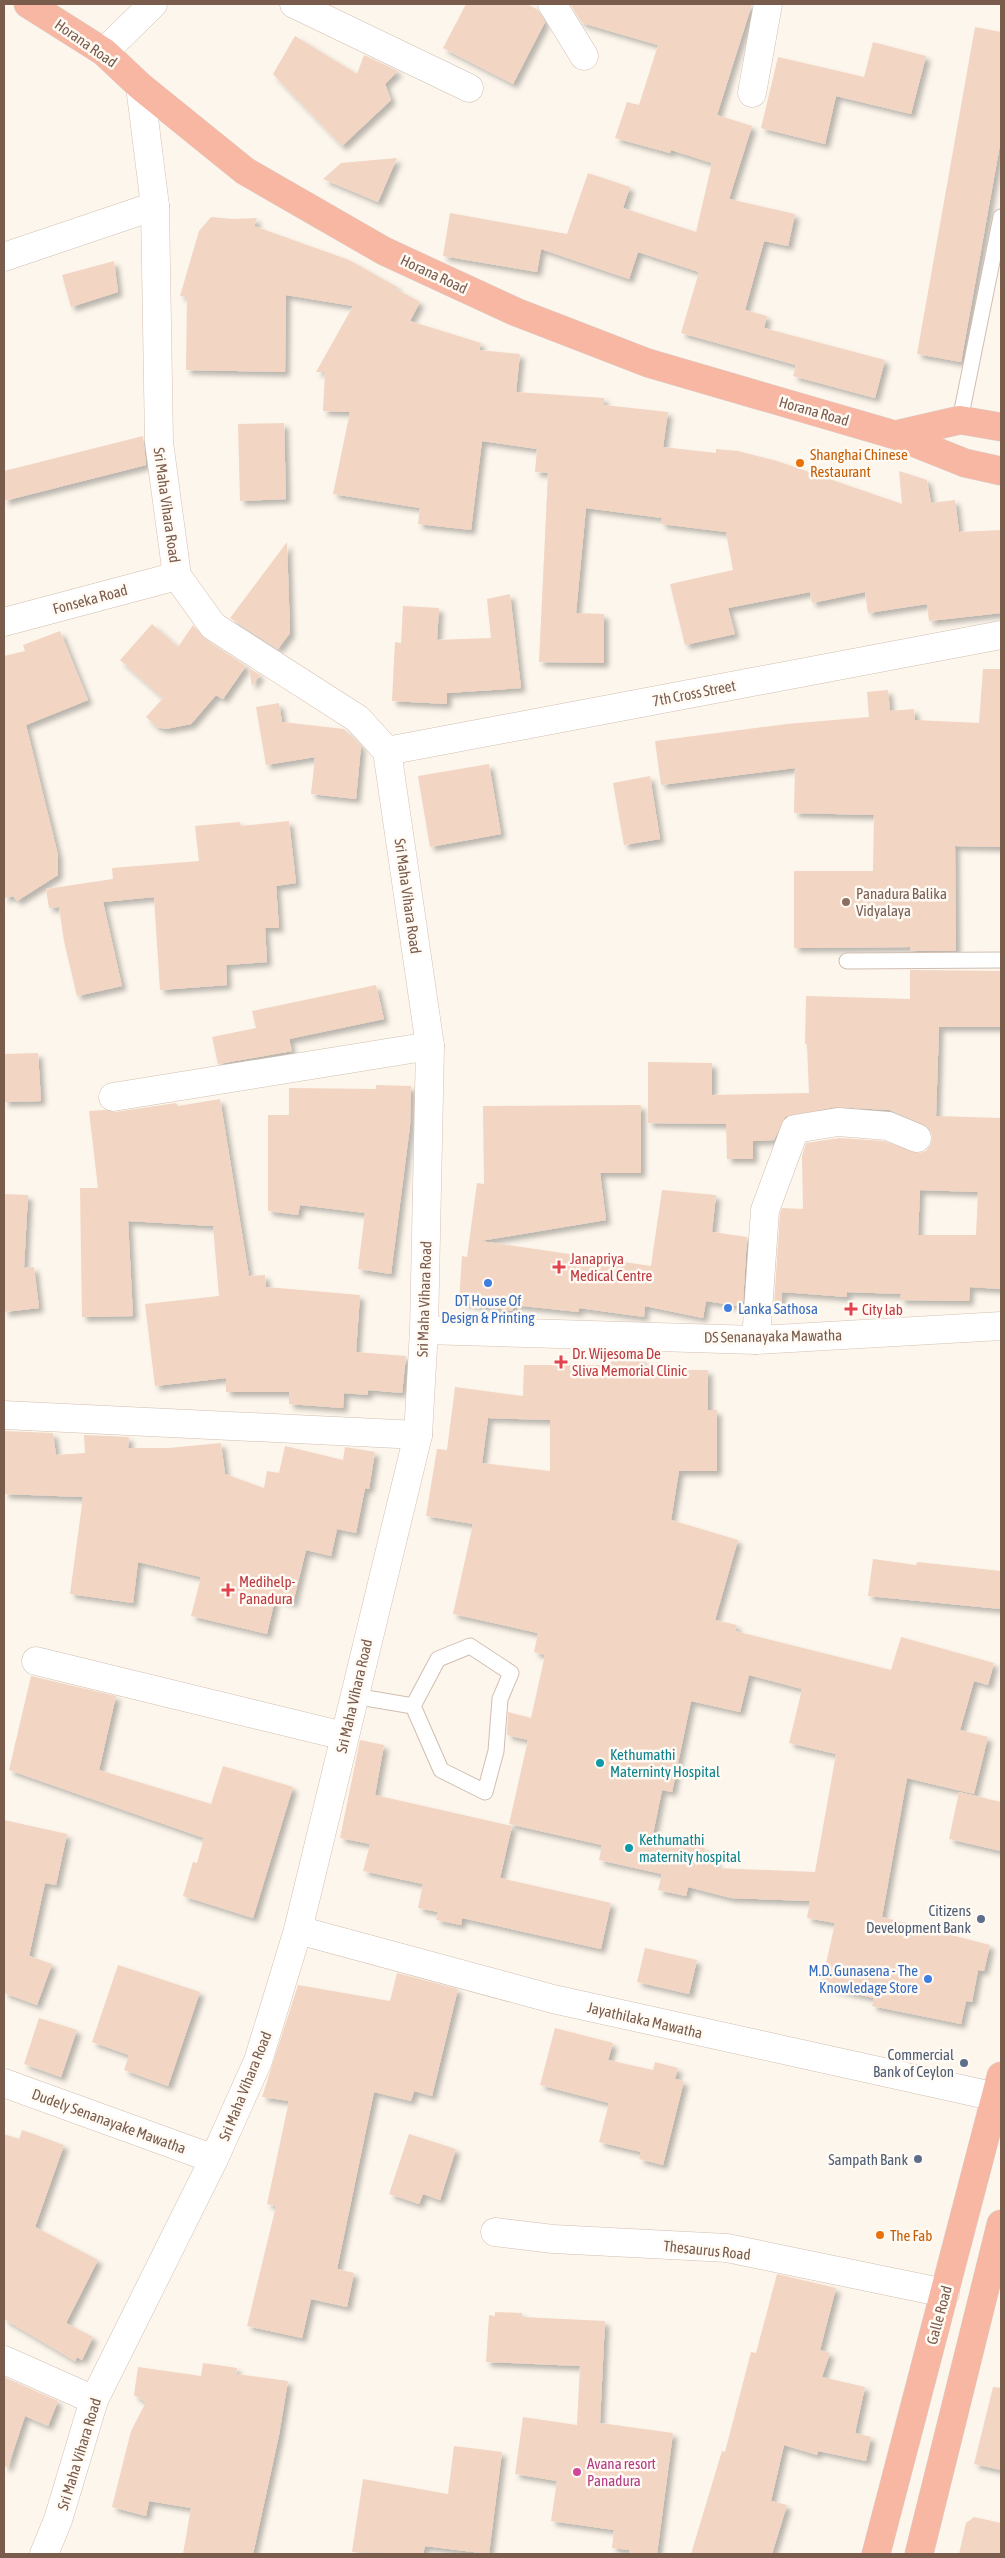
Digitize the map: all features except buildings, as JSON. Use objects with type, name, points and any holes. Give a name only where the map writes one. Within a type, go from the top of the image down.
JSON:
[{"type":"highway","name":"Horana Road","points":[[28,4],[104,52],[140,86],[246,171],[384,251],[516,312],[648,363],[895,435],[965,463],[1001,471]]},
{"type":"highway","name":"Horana Road","points":[[895,435],[960,420],[1001,427]]},
{"type":"highway","name":"Galle Road","points":[[876,2554],[999,2091]]},
{"type":"highway","points":[[919,2554],[1001,2224]]},
{"type":"street","points":[[104,52],[153,4]]},
{"type":"street","points":[[294,4],[469,88]]},
{"type":"street","points":[[552,4],[584,56]]},
{"type":"street","points":[[752,93],[768,4]]},
{"type":"street","name":"Sri Maha Vihara Road","points":[[44,2554],[58,2520],[94,2400],[214,2159],[258,2061],[298,1930],[418,1435],[424,1330],[430,1046],[387,751],[358,719],[213,626],[177,576],[159,442],[155,206],[140,86]]},
{"type":"street","points":[[4,257],[155,206]]},
{"type":"street","name":"Fonseka Road","points":[[4,622],[177,576]]},
{"type":"street","name":"7th Cross Street","points":[[387,751],[1001,635]]},
{"type":"street","points":[[113,1097],[430,1046]]},
{"type":"street","points":[[756,1340],[765,1210],[795,1129],[838,1122],[888,1126],[917,1138]]},
{"type":"street","name":"DS Senanayaka Mawatha","points":[[424,1330],[756,1340],[1001,1326]]},
{"type":"street","points":[[4,1415],[418,1435]]},
{"type":"street","points":[[36,1661],[344,1736]]},
{"type":"street","name":"Jayathilaka Mawatha","points":[[298,1930],[553,2000],[999,2091]]},
{"type":"street","name":"Dudely Senanayake Mawatha","points":[[4,2083],[214,2159]]},
{"type":"street","name":"Thesaurus Road","points":[[495,2232],[553,2239],[727,2248],[944,2293]]},
{"type":"street","points":[[4,2360],[94,2400]]},
{"type":"lane","points":[[960,420],[1001,217]]},
{"type":"lane","points":[[848,960],[1001,960]]},
{"type":"lane","points":[[470,1646],[510,1673],[500,1699],[496,1751],[485,1792],[442,1770],[413,1706],[438,1659],[470,1646]]},
{"type":"lane","points":[[354,1696],[413,1706]]},
{"type":"place","name":"Shanghai Chinese Restaurant","points":[[800,463]]},
{"type":"place","name":"Panadura Balika Vidyalaya","points":[[846,902]]},
{"type":"place","name":"Janapriya Medical Centre","points":[[559,1267]]},
{"type":"place","name":"DT House Of Design & Printing","points":[[488,1283]]},
{"type":"place","name":"Lanka Sathosa","points":[[728,1308]]},
{"type":"place","name":"City lab","points":[[851,1309]]},
{"type":"place","name":"Dr. Wijesoma De Sliva Memorial Clinic","points":[[561,1362]]},
{"type":"place","name":"Medihelp- Panadura","points":[[228,1590]]},
{"type":"place","name":"Kethumathi Materninty Hospital","points":[[600,1763]]},
{"type":"place","name":"Kethumathi maternity hospital","points":[[629,1848]]},
{"type":"place","name":"Citizens Development Bank","points":[[981,1919]]},
{"type":"place","name":"M.D. Gunasena - The Knowledage Store","points":[[928,1979]]},
{"type":"place","name":"Commercial Bank of Ceylon","points":[[964,2063]]},
{"type":"place","name":"Sampath Bank","points":[[918,2159]]},
{"type":"place","name":"The Fab","points":[[880,2235]]},
{"type":"place","name":"Avana resort Panadura","points":[[577,2472]]}]
